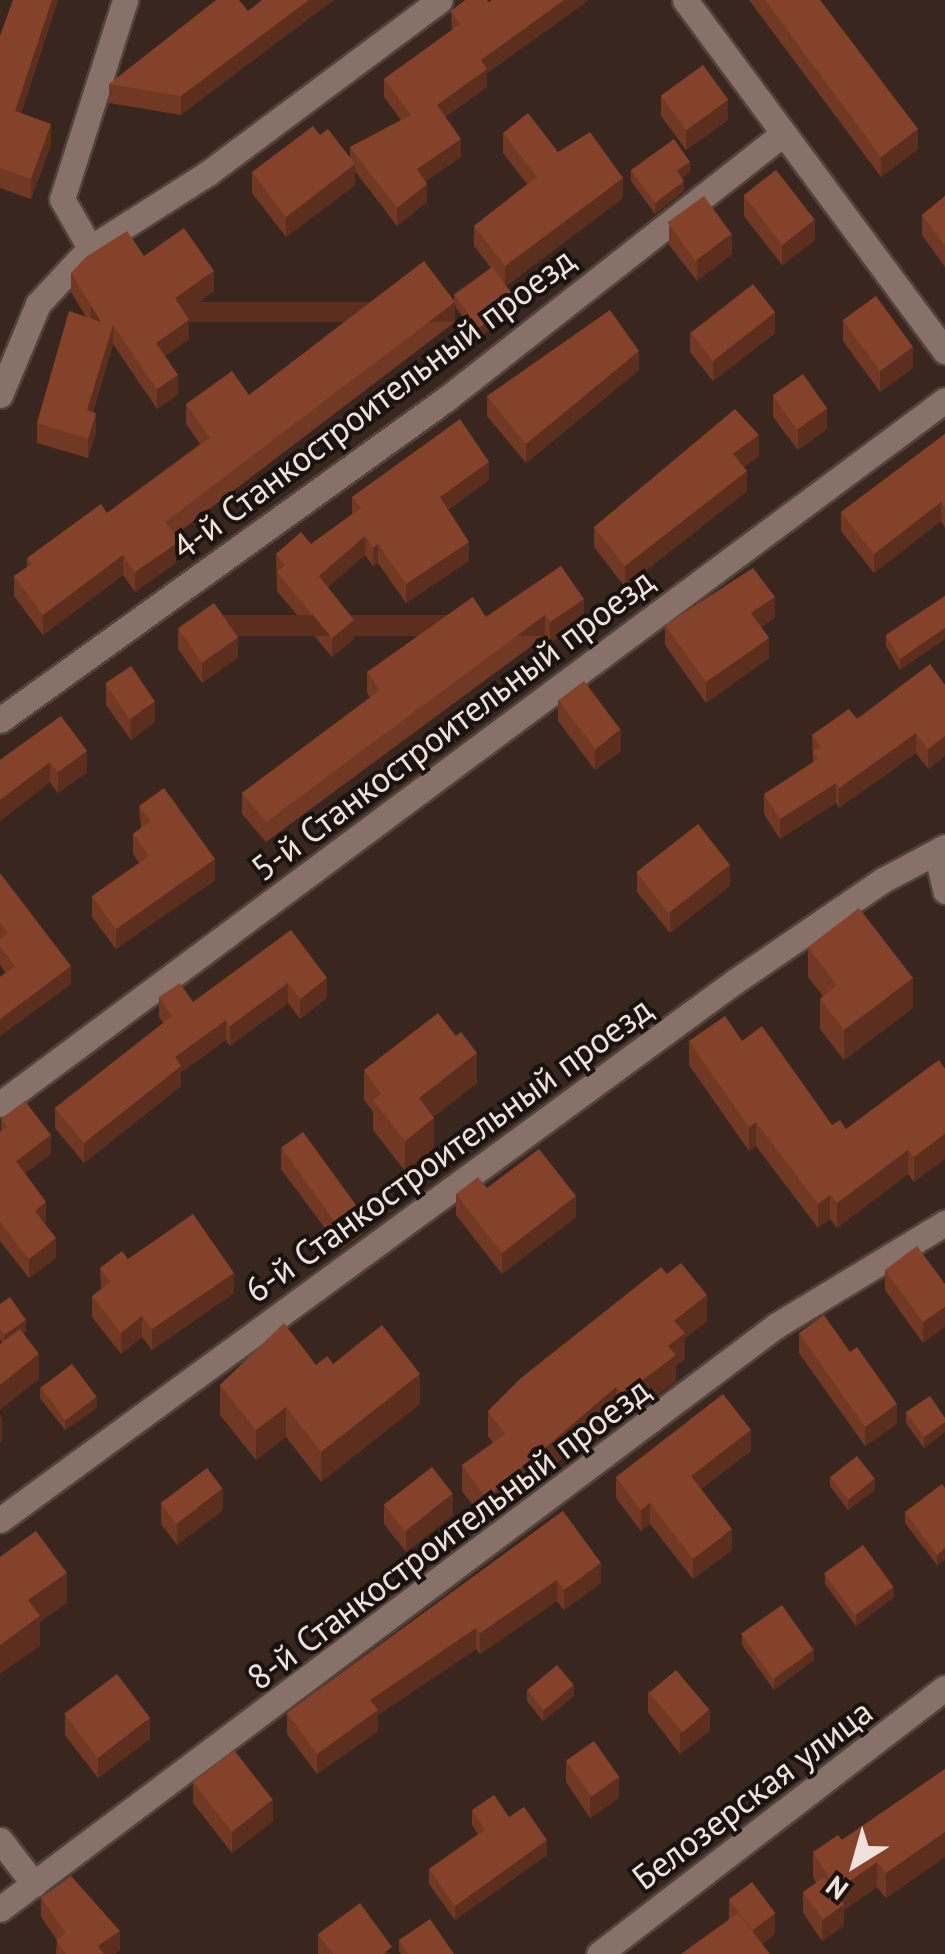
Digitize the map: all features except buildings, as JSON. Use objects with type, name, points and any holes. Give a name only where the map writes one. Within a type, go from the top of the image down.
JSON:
[{"type":"street","points":[[90,248],[62,200],[124,0]]},
{"type":"street","points":[[0,395],[38,304],[90,248],[208,173],[440,0]]},
{"type":"street","points":[[685,0],[945,351]]},
{"type":"street","name":"4-й Станкостроительный проезд","points":[[0,720],[446,399],[782,135]]},
{"type":"street","name":"5-й Станкостроительный проезд","points":[[0,1104],[945,400]]},
{"type":"street","points":[[941,851],[945,891]]},
{"type":"street","name":"6-й Станкостроительный проезд","points":[[0,1520],[734,982],[883,880],[941,851]]},
{"type":"street","name":"8-й Станкостроительный проезд","points":[[0,1909],[777,1325],[945,1223]]},
{"type":"street","name":"Белозерская улица","points":[[599,1954],[945,1688]]},
{"type":"street","points":[[0,1840],[34,1884]]}]
